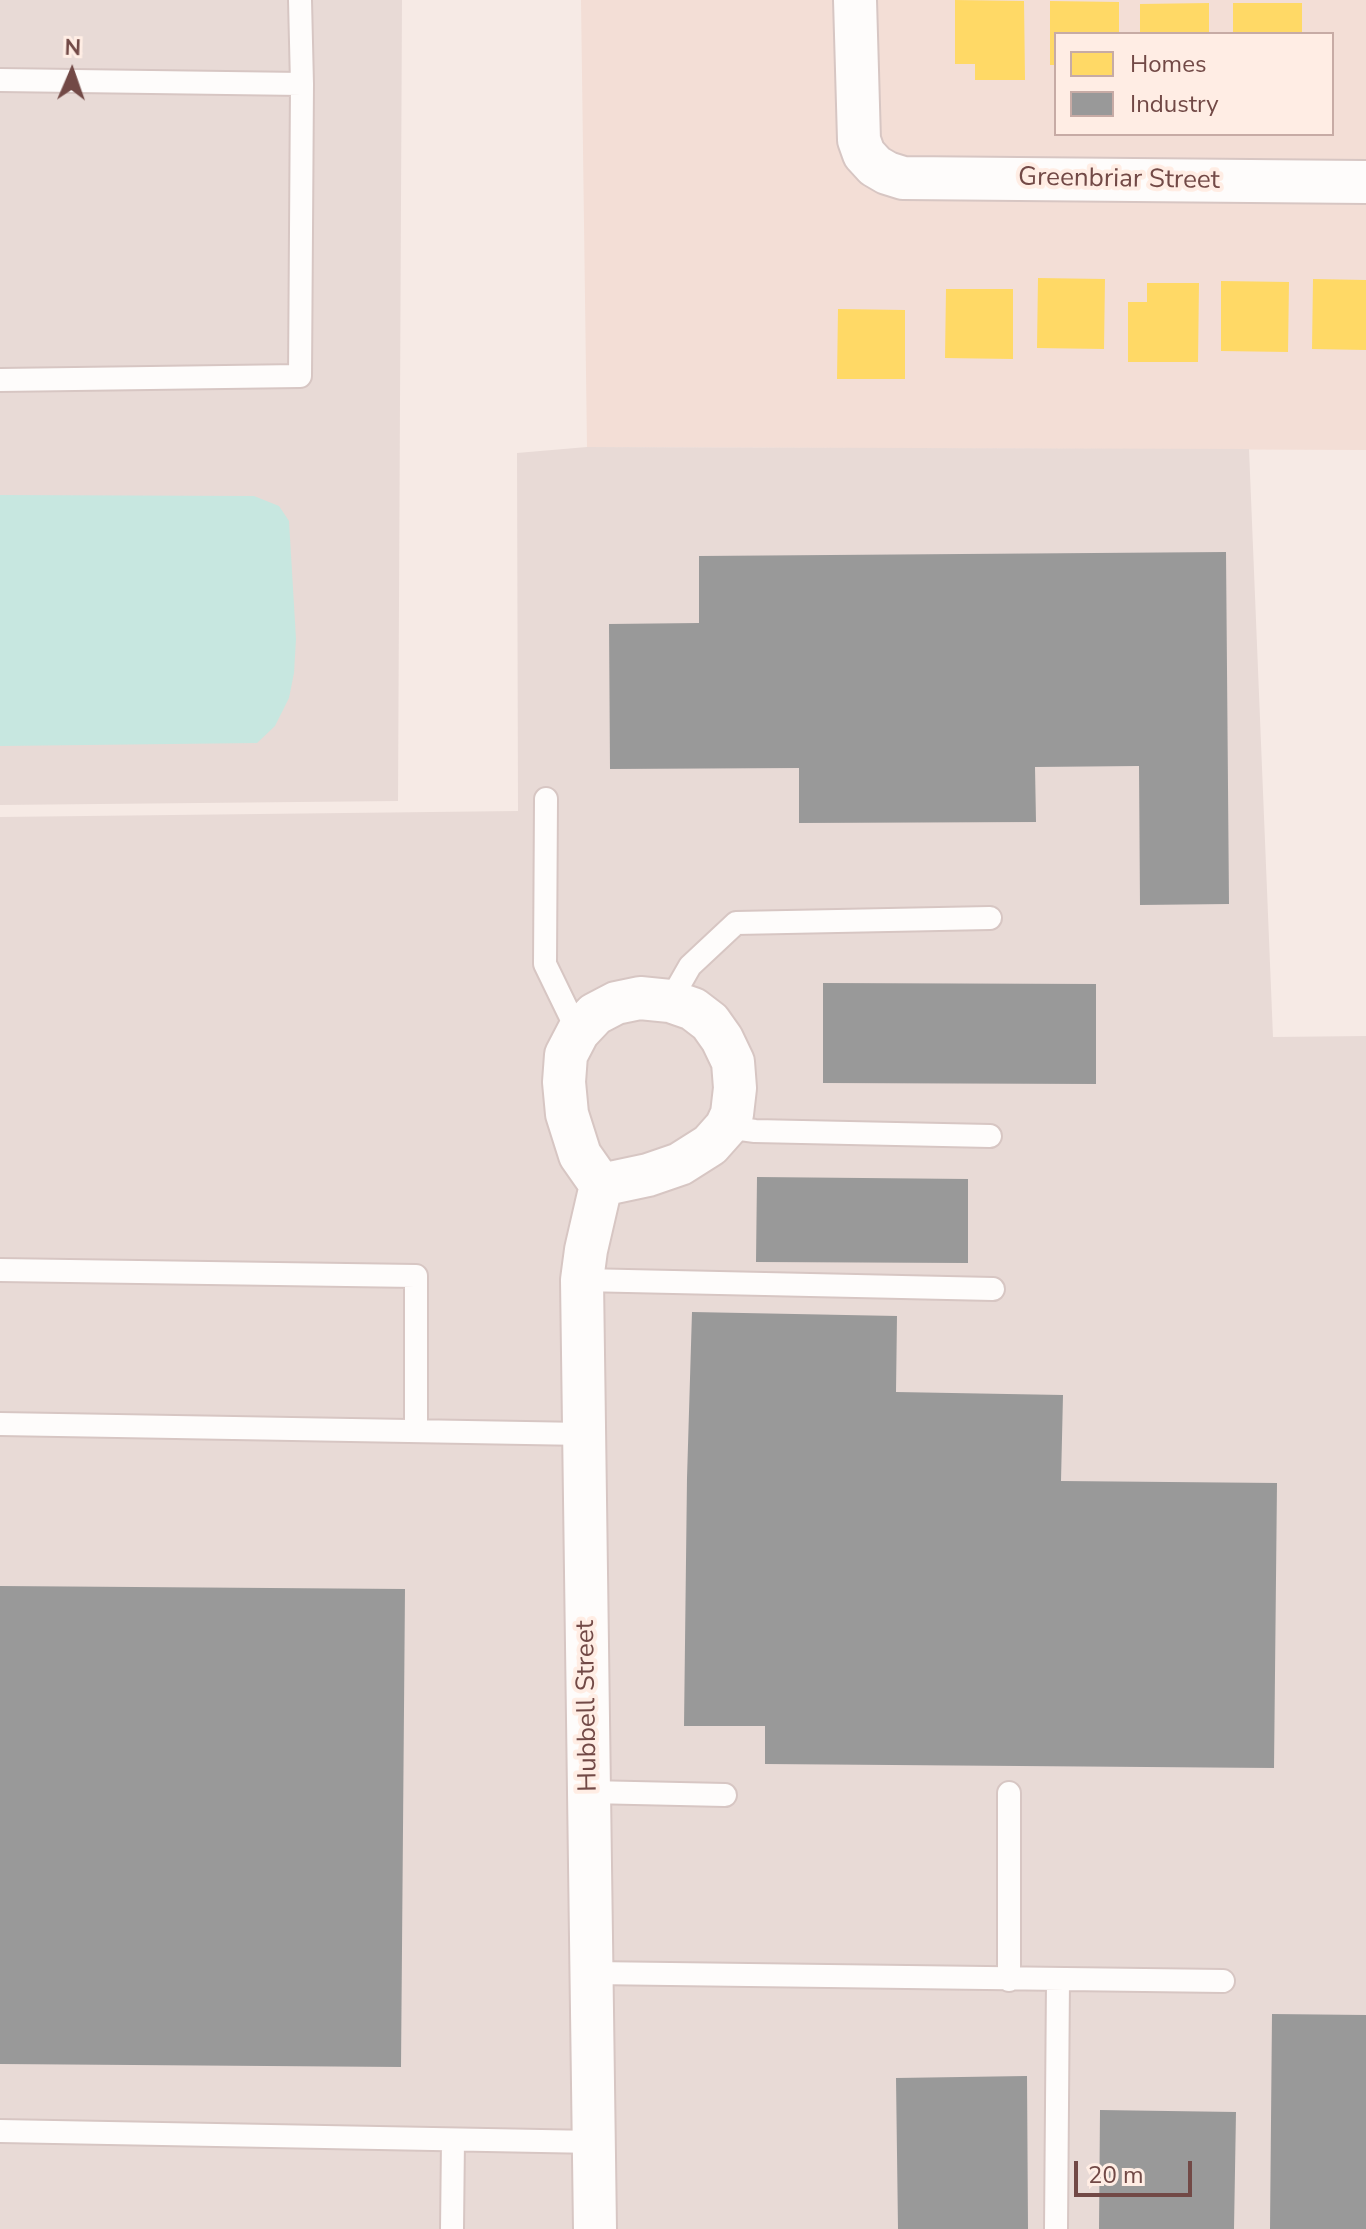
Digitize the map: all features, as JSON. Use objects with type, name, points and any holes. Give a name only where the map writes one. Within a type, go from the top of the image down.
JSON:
[{"type":"street","name":"Greenbriar Street","points":[[855,0],[859,140],[864,154],[887,173],[903,178],[1366,182]]},
{"type":"street","points":[[640,998],[670,1001],[693,1009],[710,1022],[722,1039],[733,1062],[735,1088],[732,1114],[726,1127],[710,1145],[680,1164],[648,1175],[601,1185],[580,1155],[567,1114],[564,1082],[566,1055],[578,1032],[595,1014],[616,1003],[640,998]]},
{"type":"street","name":"Hubbell Street","points":[[595,2229],[582,1280],[601,1185]]},
{"type":"lane","points":[[0,380],[300,376],[300,0]]},
{"type":"lane","points":[[0,80],[302,84]]},
{"type":"lane","points":[[546,799],[545,964],[578,1032]]},
{"type":"lane","points":[[670,1001],[690,966],[736,923],[990,918]]},
{"type":"lane","points":[[726,1127],[755,1131],[990,1136]]},
{"type":"lane","points":[[0,1270],[416,1276],[416,1431]]},
{"type":"lane","points":[[582,1280],[993,1289]]},
{"type":"lane","points":[[0,1424],[584,1434]]},
{"type":"lane","points":[[589,1792],[725,1795]]},
{"type":"lane","points":[[1009,1793],[1009,1980]]},
{"type":"lane","points":[[591,1973],[1223,1981]]},
{"type":"lane","points":[[1056,2229],[1058,1980]]},
{"type":"lane","points":[[0,2131],[595,2142]]},
{"type":"lane","points":[[452,2229],[453,2140]]},
{"type":"shaded area","points":[[0,0],[402,0],[398,801],[0,805]]},
{"type":"shaded area","points":[[581,0],[1366,0],[1366,450],[587,447]]},
{"type":"shaded area","points":[[587,447],[1249,449],[1273,1037],[1366,1036],[1366,2229],[0,2229],[0,817],[518,811],[517,453]]},
{"type":"water","points":[[0,495],[254,496],[279,506],[289,521],[296,639],[289,698],[275,726],[257,743],[0,746]]},
{"type":"building: Homes","points":[[955,0],[1024,1],[1025,80],[975,80],[975,64],[955,64]]},
{"type":"building: Homes","points":[[1050,1],[1119,2],[1119,32],[1054,32],[1054,65],[1050,65]]},
{"type":"building: Homes","points":[[1209,3],[1209,32],[1140,32],[1140,4]]},
{"type":"building: Homes","points":[[1233,3],[1302,3],[1302,32],[1233,32]]},
{"type":"building: Homes","points":[[1038,278],[1105,279],[1104,349],[1037,348]]},
{"type":"building: Homes","points":[[1313,279],[1366,280],[1366,350],[1312,349]]},
{"type":"building: Homes","points":[[1221,281],[1289,282],[1288,352],[1221,351]]},
{"type":"building: Homes","points":[[1147,283],[1199,283],[1198,362],[1128,362],[1128,302],[1147,302]]},
{"type":"building: Homes","points":[[946,289],[1013,289],[1013,359],[945,358]]},
{"type":"building: Homes","points":[[838,309],[905,310],[905,379],[837,379]]},
{"type":"building: Industry","points":[[1226,552],[1229,904],[1140,905],[1139,766],[1035,767],[1036,822],[799,823],[799,768],[610,769],[609,624],[699,623],[699,556]]},
{"type":"building: Industry","points":[[823,983],[1096,984],[1096,1084],[823,1083]]},
{"type":"building: Industry","points":[[757,1177],[968,1179],[968,1263],[756,1262]]},
{"type":"building: Industry","points":[[692,1312],[897,1316],[896,1392],[1063,1395],[1061,1481],[1277,1483],[1274,1768],[765,1764],[765,1726],[684,1726]]},
{"type":"building: Industry","points":[[0,1586],[405,1589],[401,2067],[0,2064]]},
{"type":"building: Industry","points":[[1272,2014],[1366,2015],[1366,2229],[1270,2229]]},
{"type":"building: Industry","points":[[1027,2076],[1028,2229],[898,2229],[896,2078]]},
{"type":"building: Industry","points":[[1100,2110],[1236,2112],[1234,2229],[1099,2229]]}]
